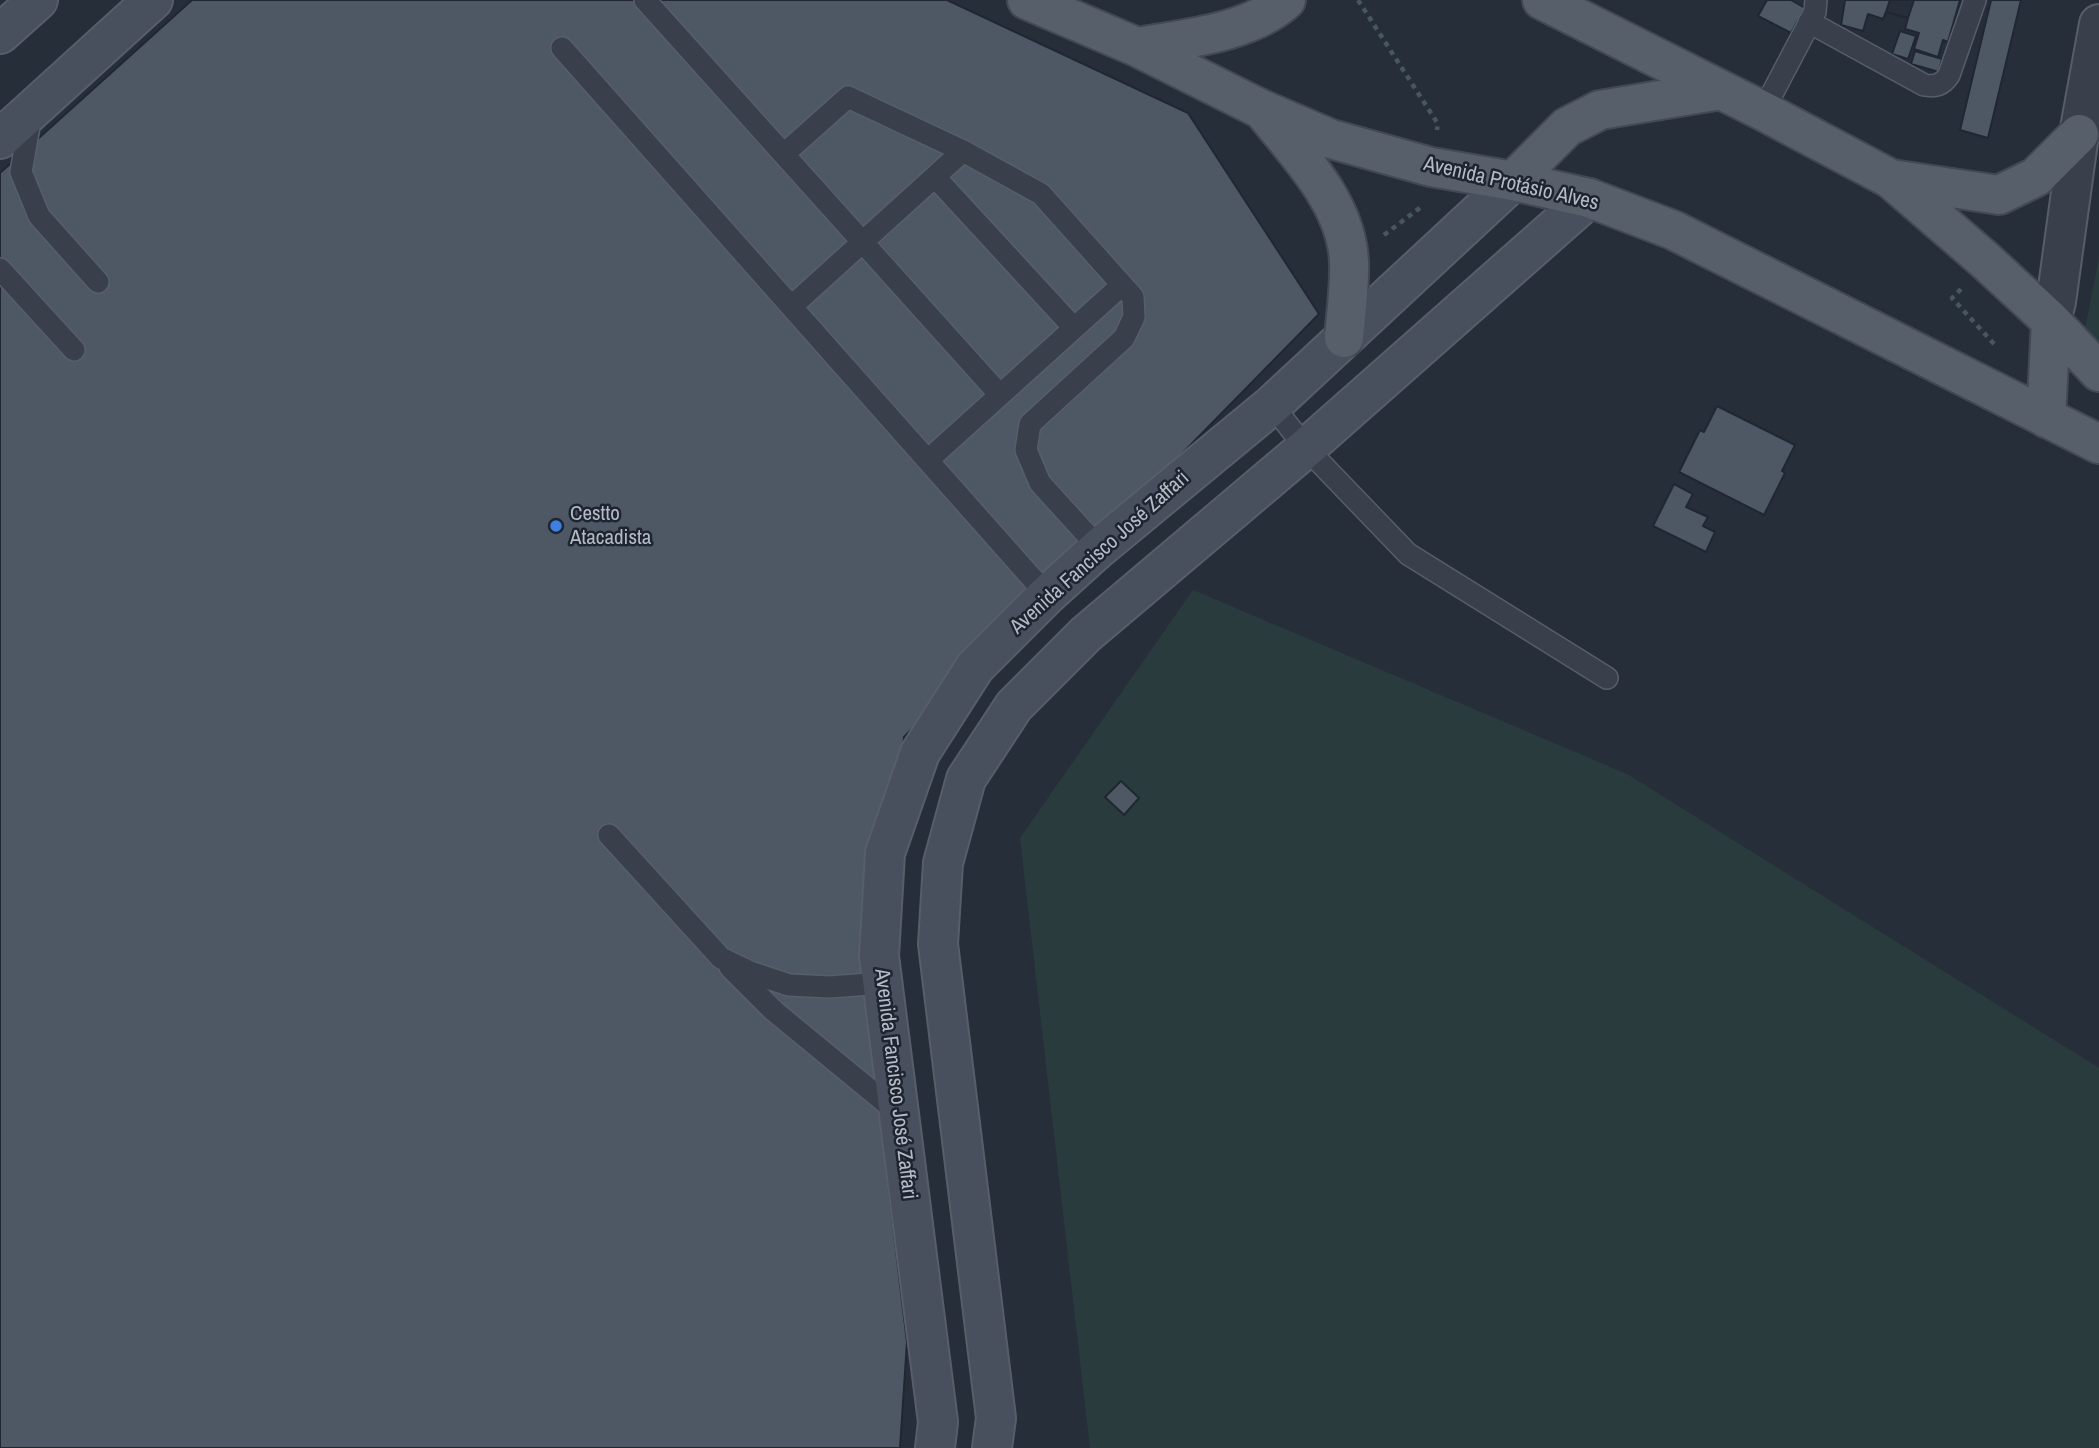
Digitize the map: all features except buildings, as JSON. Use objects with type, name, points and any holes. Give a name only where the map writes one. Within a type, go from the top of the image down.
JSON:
[{"type":"main road","name":"Avenida Protásio Alves","points":[[1027,0],[1137,47],[1261,109],[1331,139],[1431,167],[1589,198],[1673,230],[2099,444]]},
{"type":"main road","points":[[1137,47],[1220,33],[1275,10],[1286,0]]},
{"type":"main road","points":[[1542,0],[1891,179],[2051,321],[2099,372]]},
{"type":"main road","points":[[1513,181],[1567,127],[1600,110],[1721,90]]},
{"type":"main road","points":[[1261,109],[1321,184],[1342,226],[1349,261],[1344,338]]},
{"type":"main road","points":[[1891,179],[1999,195],[2036,177],[2079,134]]},
{"type":"main road","points":[[2046,418],[2051,321]]},
{"type":"street","points":[[0,34],[38,0]]},
{"type":"street","points":[[0,139],[153,0]]},
{"type":"street","points":[[2051,321],[2056,302],[2079,134],[2099,24]]},
{"type":"street","name":"Avenida Fancisco José Zaffari","points":[[935,1448],[938,1422],[879,956],[885,853],[920,753],[975,667],[1047,595],[1098,548],[1272,405],[1513,181]]},
{"type":"street","points":[[992,1448],[996,1418],[938,944],[943,863],[966,779],[1014,706],[1086,634],[1306,448],[1589,198]]},
{"type":"lane","points":[[645,0],[1000,395]]},
{"type":"lane","points":[[1763,111],[1815,12],[1816,0]]},
{"type":"lane","points":[[1809,22],[1923,85],[1933,87],[1943,83],[1949,75],[1975,0]]},
{"type":"lane","points":[[562,48],[1047,595]]},
{"type":"lane","points":[[784,154],[848,97],[963,151],[1041,194],[1133,297],[1134,317],[1124,338],[1030,424],[1026,450],[1040,483],[1098,548]]},
{"type":"lane","points":[[31,111],[21,172],[39,216],[98,282]]},
{"type":"lane","points":[[792,306],[963,151]]},
{"type":"lane","points":[[935,177],[1074,328]]},
{"type":"lane","points":[[0,269],[74,350]]},
{"type":"lane","points":[[928,460],[1122,285]]},
{"type":"lane","points":[[1272,405],[1306,448],[1408,554],[1606,678]]},
{"type":"lane","points":[[609,835],[774,1012],[899,1113]]},
{"type":"lane","points":[[721,958],[750,972],[789,985],[830,987],[883,983]]},
{"type":"shaded area","points":[[2099,258],[2099,342],[2084,334]]},
{"type":"shaded area","points":[[1193,590],[1627,774],[2099,1068],[2099,1448],[1090,1448],[1020,838]]},
{"type":"place","name":"Cestto Atacadista","points":[[556,526]]}]
